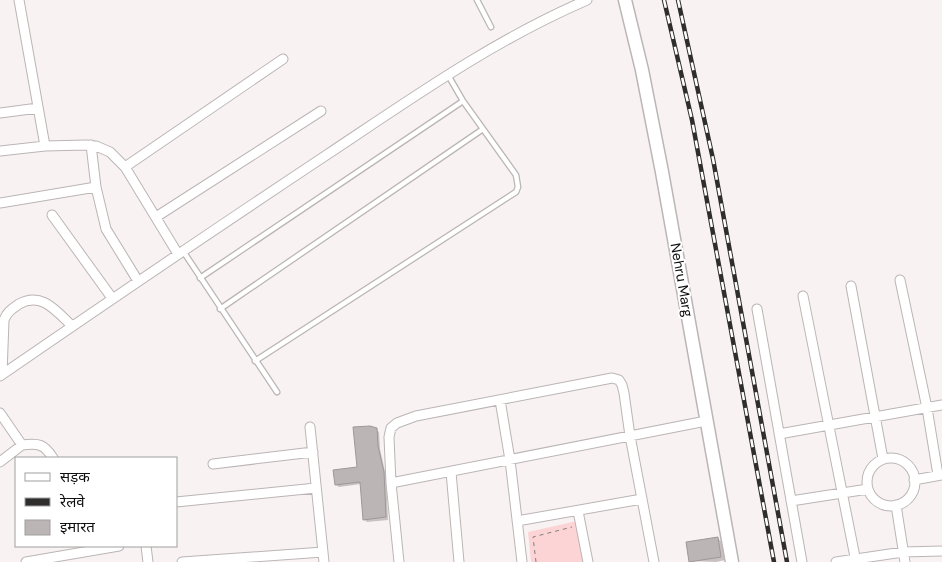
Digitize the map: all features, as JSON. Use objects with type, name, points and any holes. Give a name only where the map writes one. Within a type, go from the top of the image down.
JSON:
[{"type":"street","points":[[19,0],[45,146]]},
{"type":"street","points":[[1,375],[112,298],[448,75],[513,36],[587,0]]},
{"type":"street","name":"Nehru Marg","points":[[625,0],[642,70],[660,162],[732,562]]},
{"type":"street","points":[[125,167],[283,59]]},
{"type":"street","points":[[0,113],[38,108]]},
{"type":"street","points":[[156,217],[322,111]]},
{"type":"street","points":[[0,151],[45,146],[91,145],[110,152],[125,167],[180,253]]},
{"type":"street","points":[[91,145],[96,187],[106,229],[138,281]]},
{"type":"street","points":[[0,202],[96,187]]},
{"type":"street","points":[[52,215],[112,298]]},
{"type":"street","points":[[900,280],[940,475],[914,480]]},
{"type":"street","points":[[851,286],[883,459]]},
{"type":"street","points":[[803,296],[856,560]]},
{"type":"street","points":[[1,375],[4,320],[7,312],[22,302],[42,301],[51,306],[72,326]]},
{"type":"street","points":[[757,308],[802,562]]},
{"type":"street","points":[[399,562],[389,437],[391,428],[397,423],[416,416],[612,378],[618,380],[622,385],[654,562]]},
{"type":"street","points":[[500,400],[510,460],[522,562]]},
{"type":"street","points":[[779,434],[942,405]]},
{"type":"street","points":[[0,413],[22,445]]},
{"type":"street","points":[[392,483],[706,421]]},
{"type":"street","points":[[310,427],[324,562]]},
{"type":"street","points":[[0,462],[22,445],[31,444],[46,447],[52,457]]},
{"type":"street","points":[[213,464],[312,452]]},
{"type":"street","points":[[883,459],[900,460],[909,466],[914,476],[914,486],[911,495],[896,505],[882,504],[877,501],[868,489],[869,471],[883,459]]},
{"type":"street","points":[[451,472],[459,562]]},
{"type":"street","points":[[178,502],[316,488]]},
{"type":"street","points":[[791,501],[868,489]]},
{"type":"street","points":[[517,522],[642,499]]},
{"type":"street","points":[[896,505],[905,562]]},
{"type":"street","points":[[578,511],[588,562]]},
{"type":"street","points":[[26,562],[109,547]]},
{"type":"street","points":[[146,547],[148,562]]},
{"type":"street","points":[[836,562],[903,552],[942,551]]},
{"type":"street","points":[[182,562],[323,552]]},
{"type":"lane","points":[[477,0],[491,26]]},
{"type":"lane","points":[[255,361],[513,195],[518,187],[516,175],[483,130],[448,75]]},
{"type":"lane","points":[[200,278],[463,100]]},
{"type":"lane","points":[[220,309],[483,130]]},
{"type":"lane","points":[[180,253],[200,278],[277,392]]},
{"type":"path","points":[[536,562],[533,537],[572,527]]},
{"type":"shaded area","points":[[577,521],[584,562],[531,562],[528,532]]},
{"type":"building","points":[[370,426],[377,428],[378,446],[384,472],[386,517],[363,520],[360,482],[335,485],[333,470],[357,467],[353,427]]},
{"type":"building","points":[[718,537],[721,557],[689,562],[686,542]]},
{"type":"railway","points":[[664,0],[692,120],[774,562]]},
{"type":"railway","points":[[678,0],[713,159],[787,562]]}]
